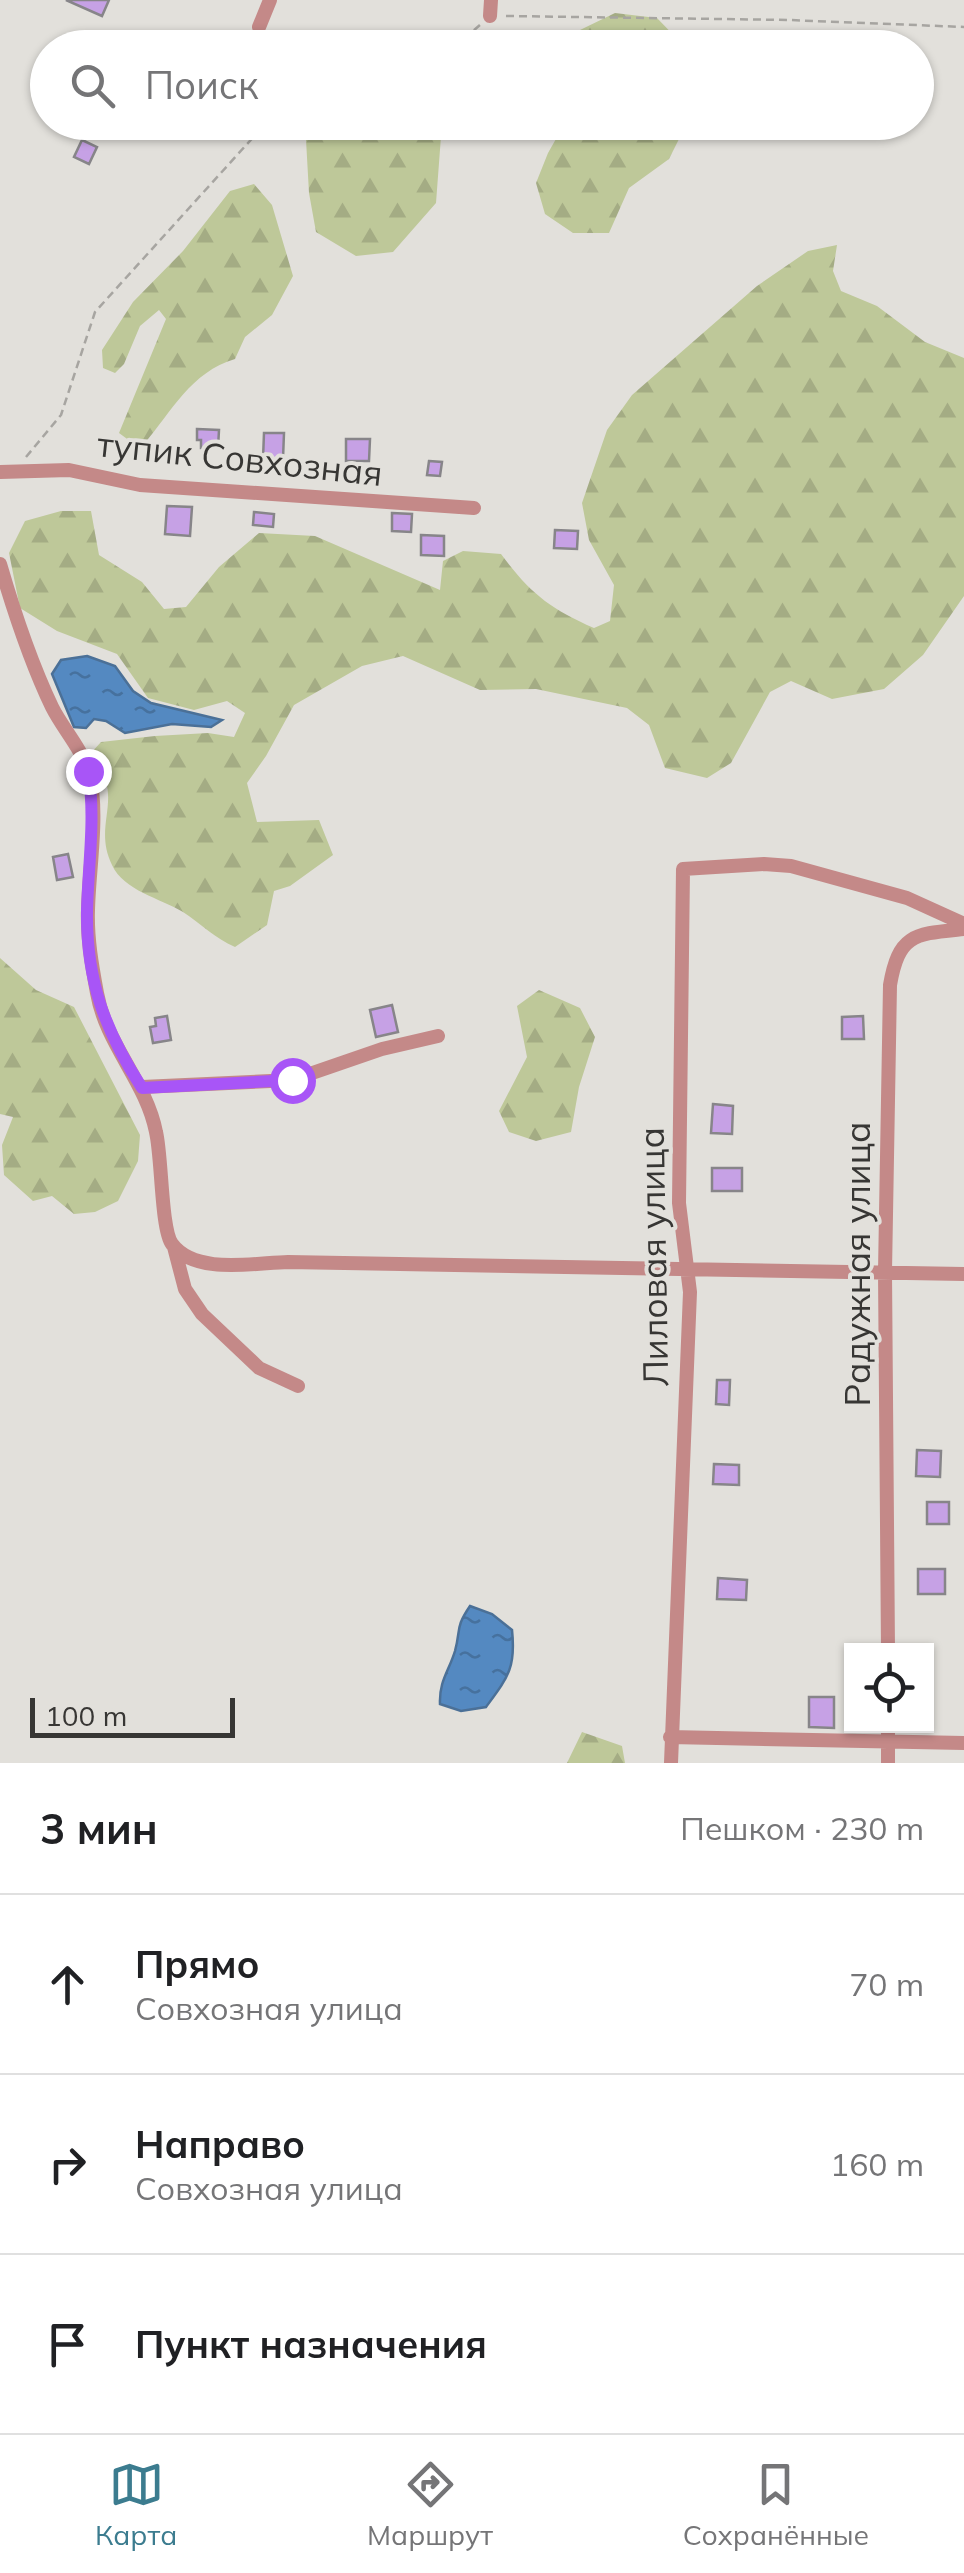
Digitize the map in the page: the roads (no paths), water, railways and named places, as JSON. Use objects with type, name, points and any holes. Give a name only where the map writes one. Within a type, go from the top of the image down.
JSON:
[{"type":"street","points":[[259,27],[270,0]]},
{"type":"street","name":"тупик Совхозная","points":[[7,472],[69,470],[140,485],[474,508]]},
{"type":"street","points":[[0,564],[14,615],[52,706],[88,771],[93,799],[87,916],[95,983],[106,1028],[142,1088],[156,1128],[163,1173],[164,1224],[185,1288],[202,1314],[259,1368],[298,1386]]},
{"type":"street","name":"Лиловая улица","points":[[671,1763],[690,1292],[679,1203],[684,869],[791,866],[907,898],[964,926]]},
{"type":"street","name":"Радужная улица","points":[[888,1643],[885,1272],[890,986],[894,959],[909,940],[964,926]]},
{"type":"street","points":[[142,1088],[292,1080],[382,1049],[438,1036]]},
{"type":"street","points":[[174,1247],[196,1260],[221,1264],[964,1274]]},
{"type":"street","points":[[888,1733],[888,1763]]},
{"type":"street","points":[[670,1737],[888,1733],[964,1743]]},
{"type":"water","points":[[87,656],[115,666],[133,691],[151,703],[222,720],[211,727],[172,724],[125,733],[106,721],[94,719],[86,728],[74,727],[52,674],[61,660]]},
{"type":"water","points":[[470,1606],[492,1614],[512,1630],[513,1654],[505,1679],[486,1707],[461,1711],[440,1704],[440,1696],[460,1624]]}]
